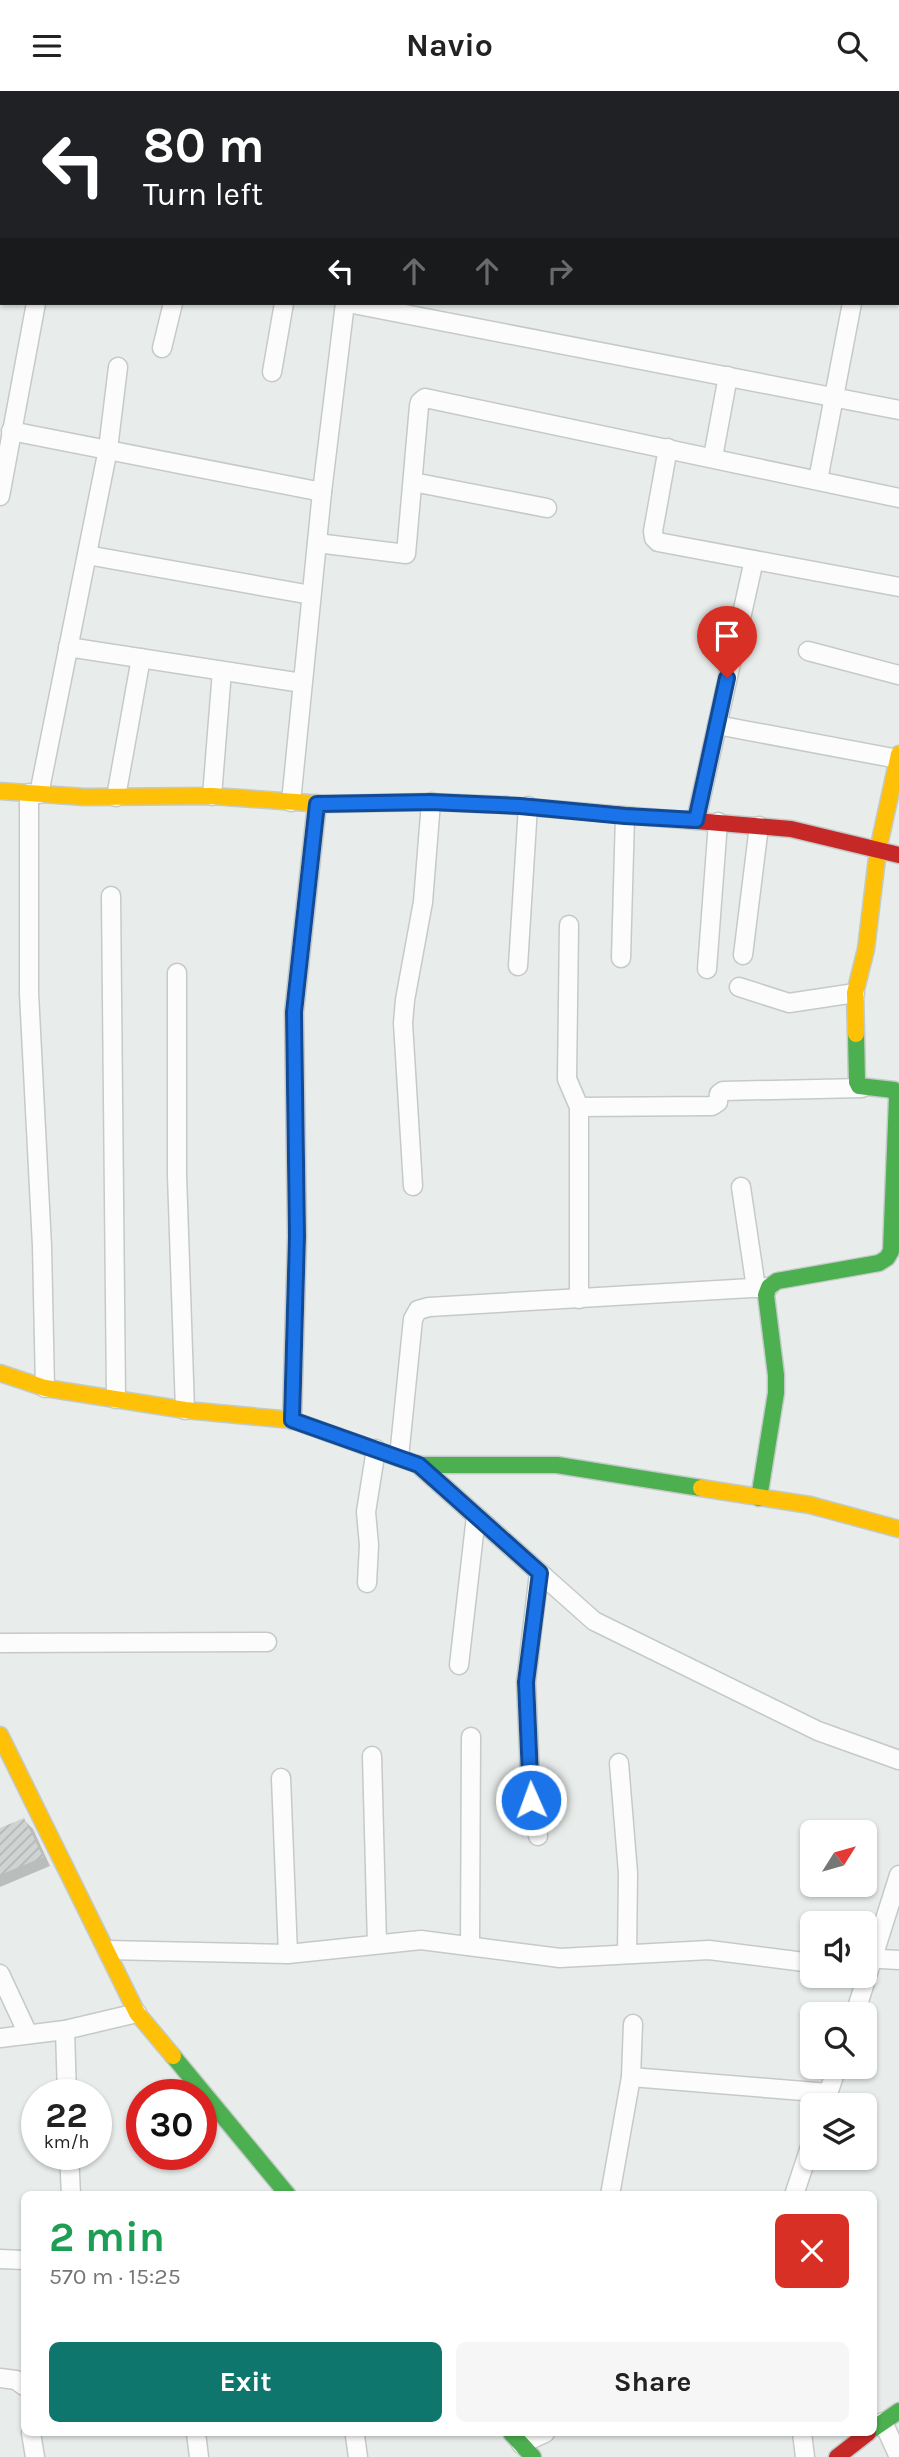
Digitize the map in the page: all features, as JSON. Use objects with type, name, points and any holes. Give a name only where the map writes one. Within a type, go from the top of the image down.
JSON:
[{"type":"street","points":[[0,496],[7,439],[36,305]]},
{"type":"street","points":[[162,348],[173,305]]},
{"type":"street","points":[[272,372],[284,305]]},
{"type":"street","points":[[291,801],[322,492],[347,305]]},
{"type":"street","points":[[357,305],[899,410]]},
{"type":"street","points":[[818,480],[852,305]]},
{"type":"street","points":[[45,1388],[42,1246],[29,993],[34,793],[68,647],[108,449],[118,367]]},
{"type":"street","points":[[713,457],[728,376]]},
{"type":"street","points":[[317,543],[406,554],[419,406],[425,398],[899,498]]},
{"type":"street","points":[[7,439],[108,449],[322,492]]},
{"type":"street","points":[[668,448],[653,531],[658,542],[899,587]]},
{"type":"street","points":[[413,482],[547,508]]},
{"type":"street","points":[[87,555],[311,595]]},
{"type":"street","points":[[696,820],[754,560]]},
{"type":"street","points":[[68,647],[302,683]]},
{"type":"street","points":[[808,651],[899,675]]},
{"type":"street","points":[[116,797],[141,658]]},
{"type":"street","points":[[212,796],[222,671]]},
{"type":"street","points":[[717,725],[898,756],[878,850],[866,949],[855,993],[857,1082],[862,1088]]},
{"type":"street","points":[[0,791],[116,797],[212,796],[317,804],[431,802],[528,806],[791,829],[899,855]]},
{"type":"street","points":[[413,1186],[403,1023],[423,902],[431,802]]},
{"type":"street","points":[[292,1420],[297,1236],[294,1012],[317,804]]},
{"type":"street","points":[[518,966],[528,806]]},
{"type":"street","points":[[621,958],[625,816]]},
{"type":"street","points":[[708,968],[718,822]]},
{"type":"street","points":[[743,955],[759,826]]},
{"type":"street","points":[[111,896],[116,1399]]},
{"type":"street","points":[[569,925],[567,1079],[579,1107],[579,1299]]},
{"type":"street","points":[[177,973],[177,1175],[185,1410]]},
{"type":"street","points":[[739,987],[789,1003],[855,993]]},
{"type":"street","points":[[399,1457],[413,1319],[418,1310],[429,1307],[763,1287],[777,1281],[879,1262],[887,1258],[895,1242],[898,1098],[894,1090],[862,1088],[723,1091],[719,1094],[718,1102],[712,1106],[579,1107]]},
{"type":"street","points":[[741,1187],[766,1295],[776,1375],[776,1393],[759,1498]]},
{"type":"street","points":[[0,1373],[45,1388],[185,1410],[292,1420],[419,1465],[594,1621],[818,1731],[899,1760]]},
{"type":"street","points":[[367,1583],[369,1545],[366,1511],[376,1449]]},
{"type":"street","points":[[419,1465],[557,1465],[810,1505],[899,1529]]},
{"type":"street","points":[[459,1665],[476,1515]]},
{"type":"street","points":[[538,1836],[531,1800],[526,1682],[540,1573]]},
{"type":"street","points":[[0,1643],[267,1642]]},
{"type":"street","points":[[0,1735],[137,2013],[285,2191]]},
{"type":"street","points":[[470,1946],[471,1737]]},
{"type":"street","points":[[372,1756],[377,1944]]},
{"type":"street","points":[[619,1763],[628,1873],[627,1954]]},
{"type":"street","points":[[281,1779],[288,1954]]},
{"type":"street","points":[[877,1938],[899,1874]]},
{"type":"street","points":[[107,1950],[288,1954],[421,1940],[561,1958],[709,1950],[800,1961]]},
{"type":"street","points":[[877,1958],[899,1960]]},
{"type":"street","points":[[0,1974],[29,2034]]},
{"type":"street","points":[[0,2038],[65,2030],[137,2013]]},
{"type":"street","points":[[611,2191],[631,2077],[633,2024]]},
{"type":"street","points":[[65,2030],[67,2079]]},
{"type":"street","points":[[631,2077],[800,2096]]},
{"type":"street","points":[[70,2170],[71,2191]]},
{"type":"street","points":[[795,2191],[802,2170]]},
{"type":"street","points":[[0,2259],[21,2260]]},
{"type":"street","points":[[0,2378],[16,2380],[21,2384]]},
{"type":"street","points":[[877,2427],[899,2411]]},
{"type":"street","points":[[877,2430],[899,2457]]},
{"type":"street","points":[[32,2436],[35,2457]]},
{"type":"street","points":[[196,2436],[199,2457]]},
{"type":"street","points":[[355,2436],[358,2457]]},
{"type":"street","points":[[522,2444],[539,2436]]},
{"type":"street","points":[[802,2436],[804,2457]]},
{"type":"street","points":[[837,2457],[865,2436]]},
{"type":"building","points":[[24,1818],[43,1857],[0,1875],[0,1828]]},
{"type":"traffic: fast","points":[[759,1498],[776,1393],[766,1295],[769,1287],[777,1281],[879,1263],[887,1258],[891,1251],[897,1098],[894,1090],[859,1086],[856,1034]]},
{"type":"traffic: fast","points":[[362,1445],[419,1465],[557,1465],[701,1488]]},
{"type":"traffic: fast","points":[[173,2056],[285,2191]]},
{"type":"traffic: fast","points":[[877,2426],[899,2411]]},
{"type":"traffic: fast","points":[[514,2436],[533,2457]]},
{"type":"traffic: slow","points":[[856,1034],[855,993],[866,949],[878,850],[899,754]]},
{"type":"traffic: slow","points":[[0,791],[84,797],[212,796],[324,804],[431,802],[506,805]]},
{"type":"traffic: slow","points":[[0,1373],[45,1388],[185,1410],[292,1420],[362,1445]]},
{"type":"traffic: slow","points":[[701,1488],[810,1505],[899,1529]]},
{"type":"traffic: slow","points":[[0,1735],[137,2013],[173,2056]]},
{"type":"traffic: jam","points":[[506,805],[791,829],[899,855]]},
{"type":"traffic: jam","points":[[837,2457],[864,2436]]},
{"type":"route","points":[[531,1800],[526,1682],[540,1573],[419,1465],[292,1420],[297,1236],[294,1012],[317,804],[431,802],[696,820],[727,678]]}]
